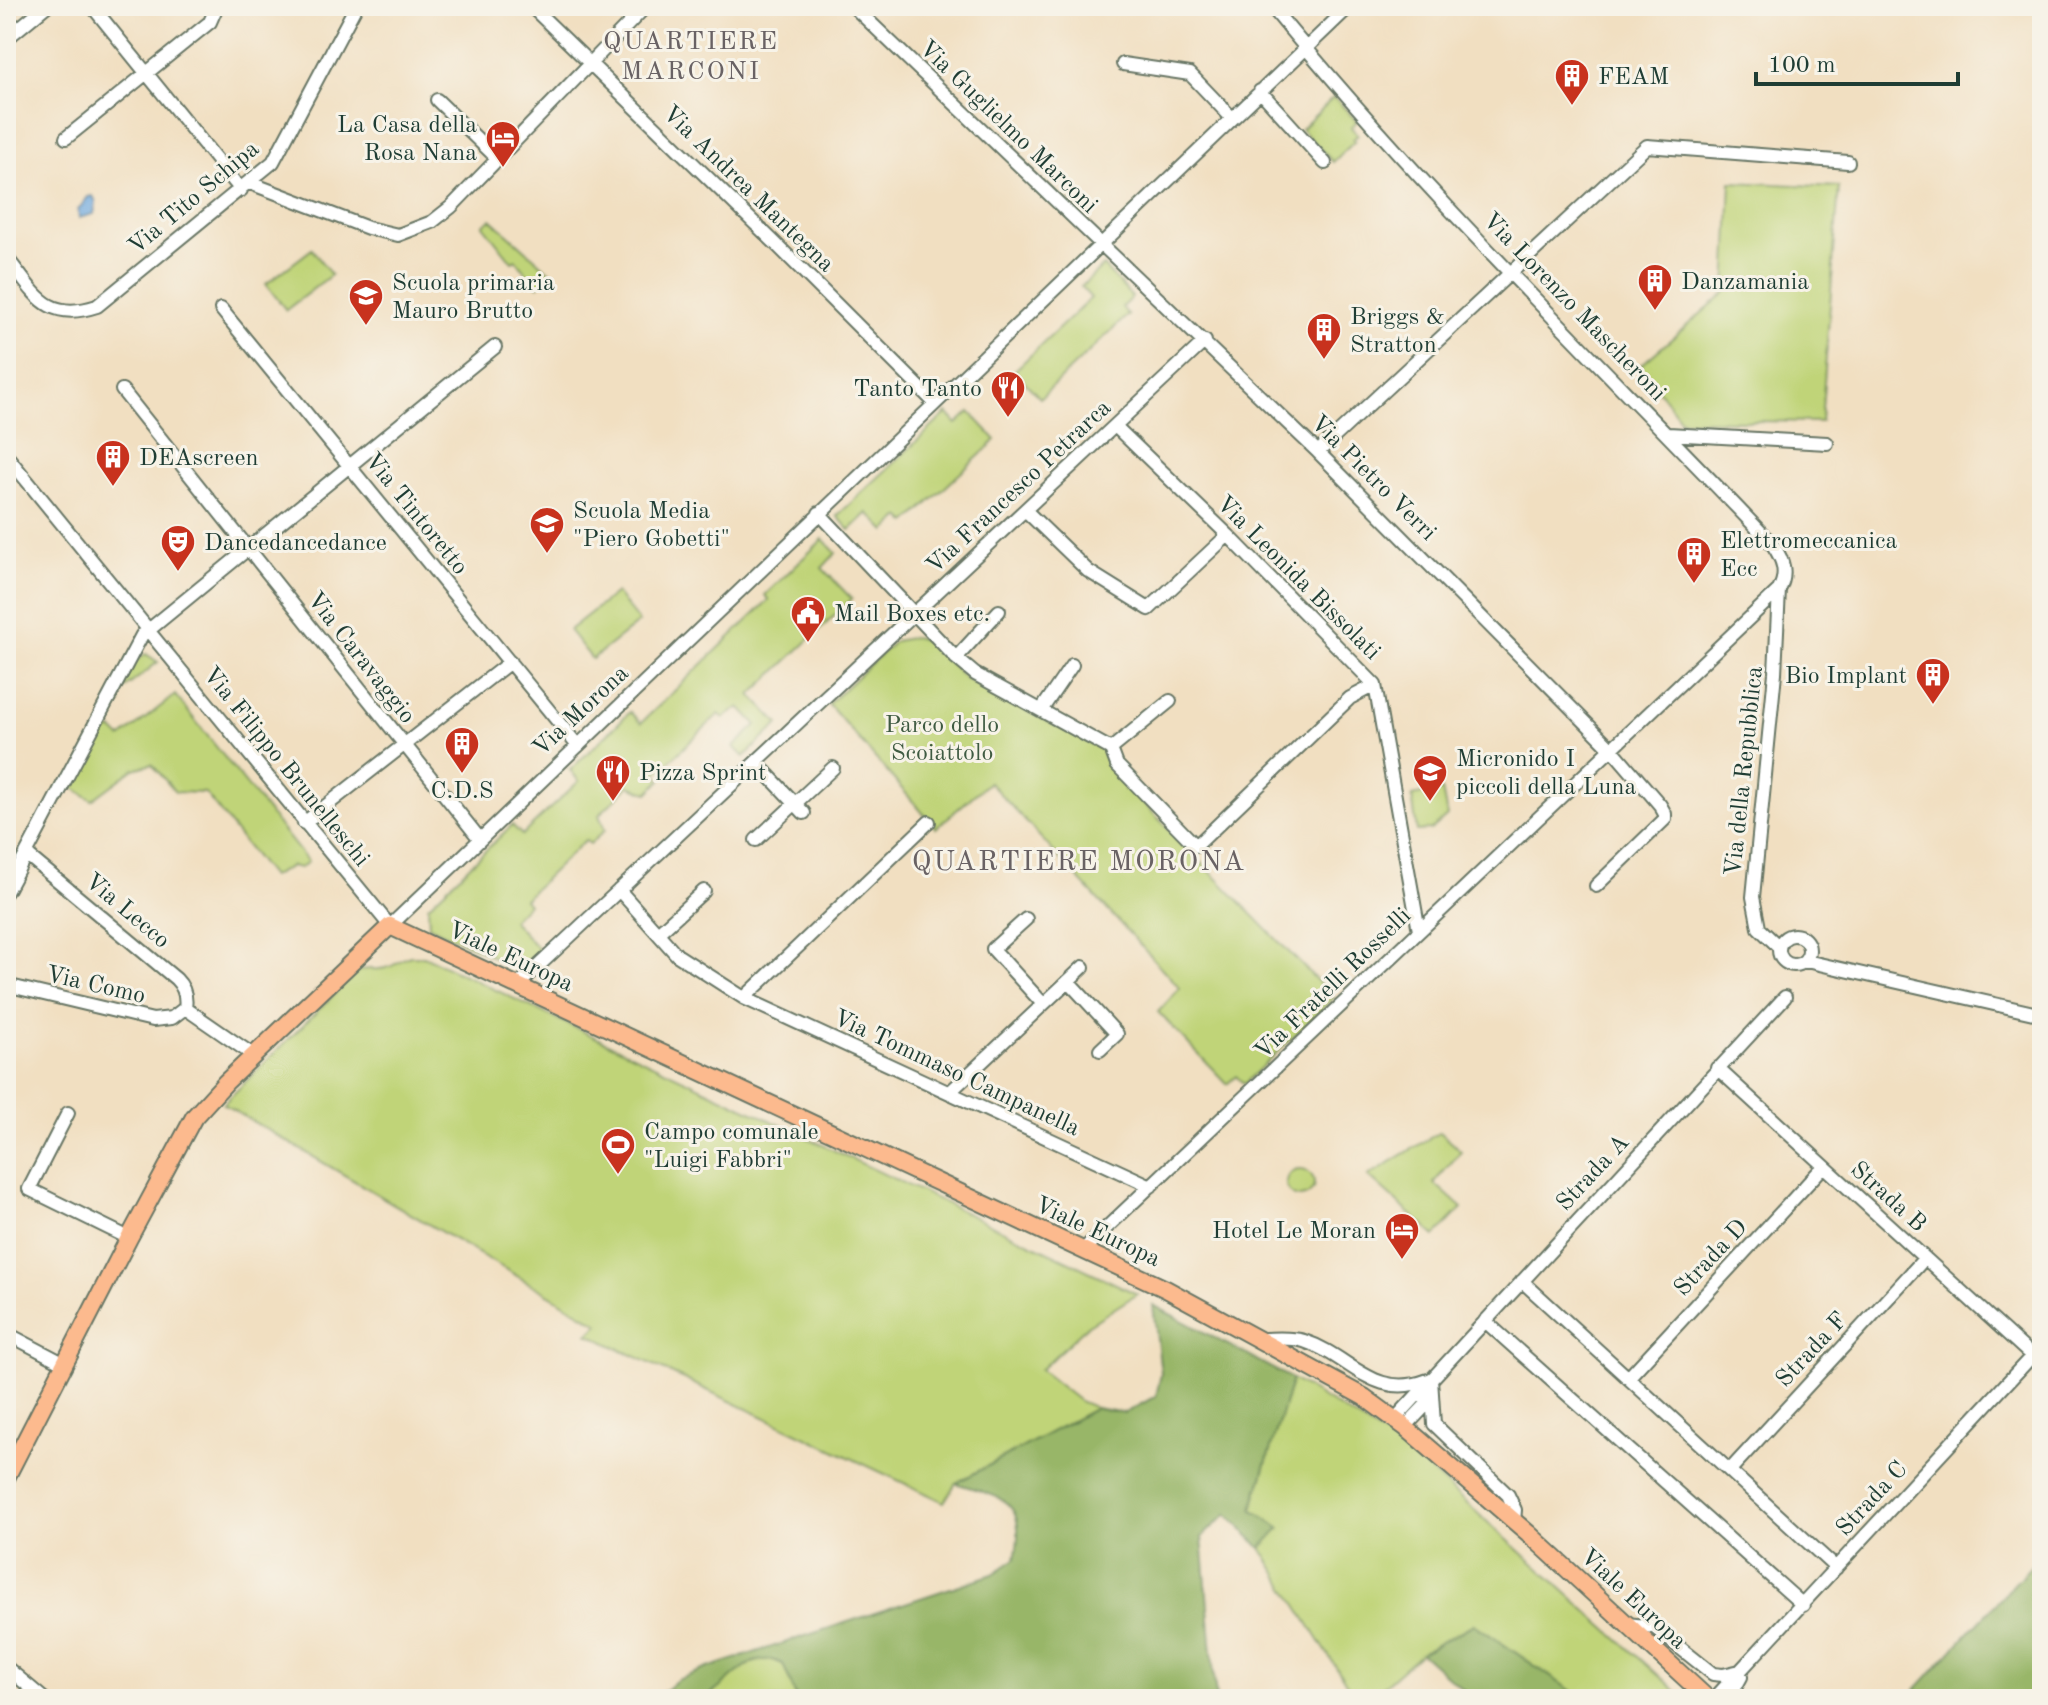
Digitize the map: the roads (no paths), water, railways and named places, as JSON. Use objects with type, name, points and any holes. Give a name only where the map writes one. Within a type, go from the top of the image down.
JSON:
[{"type":"main road","name":"Viale Europa","points":[[390,926],[1166,1289],[1364,1397],[1400,1423],[1514,1521],[1711,1699]]},
{"type":"main road","name":"Via Morona","points":[[7,1475],[194,1117],[214,1093],[390,926]]},
{"type":"street","points":[[6,39],[46,6]]},
{"type":"street","points":[[92,6],[246,187],[398,235],[432,222],[451,207],[646,6]]},
{"type":"street","points":[[66,138],[210,22],[217,6]]},
{"type":"street","name":"Via Tito Schipa","points":[[6,257],[43,302],[64,312],[78,312],[97,306],[273,162],[356,6]]},
{"type":"street","name":"Via Andrea Mantegna","points":[[531,6],[934,402]]},
{"type":"street","name":"Via Guglielmo Marconi","points":[[853,6],[1099,244]]},
{"type":"street","name":"Via Lorenzo Mascheroni","points":[[1271,6],[1510,272],[1773,545],[1784,568],[1785,576],[1779,590]]},
{"type":"street","name":"Via Morona","points":[[390,926],[1350,6]]},
{"type":"street","points":[[1123,64],[1190,74],[1232,118]]},
{"type":"street","points":[[1260,91],[1325,163]]},
{"type":"street","points":[[437,100],[497,158]]},
{"type":"street","points":[[1318,452],[1647,146],[1848,162]]},
{"type":"street","name":"Via Pietro Verri","points":[[1099,244],[1205,341],[1318,452],[1611,748]]},
{"type":"street","name":"Via Tintoretto","points":[[221,309],[578,746]]},
{"type":"street","name":"Via Francesco Petrarca","points":[[518,985],[1205,341]]},
{"type":"street","points":[[6,892],[147,632],[495,347]]},
{"type":"street","name":"Via Caravaggio","points":[[122,390],[479,838]]},
{"type":"street","name":"Via Leonida Bissolati","points":[[1115,426],[1228,535],[1375,685],[1419,931]]},
{"type":"street","points":[[1668,434],[1827,443]]},
{"type":"street","name":"Via Filippo Brunelleschi","points":[[6,455],[147,632],[390,926]]},
{"type":"street","points":[[1025,510],[1088,571],[1149,609],[1228,535]]},
{"type":"street","points":[[819,513],[956,658],[975,674],[1111,749],[1117,765],[1196,846],[1350,698],[1375,685]]},
{"type":"street","name":"Via Fratelli Rosselli","points":[[1083,1250],[1779,590]]},
{"type":"street","name":"Via della Repubblica","points":[[1779,590],[1775,673],[1753,897],[1759,928],[1779,947]]},
{"type":"street","points":[[956,658],[999,611]]},
{"type":"street","points":[[304,823],[510,662]]},
{"type":"street","points":[[1042,709],[1072,665]]},
{"type":"street","points":[[1111,749],[1170,701]]},
{"type":"street","points":[[1596,886],[1666,817],[1660,805],[1611,748]]},
{"type":"street","points":[[756,762],[800,808]]},
{"type":"street","points":[[756,840],[800,808],[833,768]]},
{"type":"street","points":[[744,998],[929,822]]},
{"type":"street","name":"Via Lecco","points":[[26,854],[176,979],[187,1000],[185,1008]]},
{"type":"street","name":"Via Tommaso Campanella","points":[[619,890],[677,955],[744,998],[1151,1186]]},
{"type":"street","points":[[658,933],[704,891]]},
{"type":"street","points":[[1026,919],[993,949],[1043,1004]]},
{"type":"street","points":[[1789,936],[1799,936],[1810,947],[1806,961],[1798,966],[1788,964],[1780,957],[1779,947],[1789,936]]},
{"type":"street","points":[[1806,961],[2042,1015]]},
{"type":"street","points":[[950,1092],[1083,967]]},
{"type":"street","points":[[1068,981],[1117,1034],[1100,1050]]},
{"type":"street","name":"Via Como","points":[[6,985],[153,1020],[172,1018],[185,1008]]},
{"type":"street","name":"Strada A","points":[[1400,1423],[1431,1379],[1785,997]]},
{"type":"street","points":[[185,1008],[253,1055]]},
{"type":"street","name":"Strada B","points":[[1717,1068],[2032,1356]]},
{"type":"street","points":[[68,1113],[29,1189],[129,1238]]},
{"type":"street","name":"Strada D","points":[[1628,1378],[1824,1166]]},
{"type":"street","name":"Strada F","points":[[1730,1470],[1925,1258]]},
{"type":"street","points":[[1522,1281],[1836,1568]]},
{"type":"street","points":[[1485,1321],[1803,1605]]},
{"type":"street","points":[[6,1333],[65,1364]]},
{"type":"street","points":[[1260,1339],[1300,1340],[1316,1346],[1382,1385],[1411,1386],[1431,1379],[1434,1424],[1508,1495],[1515,1510],[1514,1521]]},
{"type":"street","name":"Strada C","points":[[1711,1699],[1743,1670],[2032,1356]]},
{"type":"street","points":[[1627,1624],[1654,1627],[1713,1674],[1743,1670],[1741,1699]]},
{"type":"street","points":[[6,1667],[44,1699]]},
{"type":"street","name":"Strada C","points":[[1729,1699],[1743,1670]]},
{"type":"water","points":[[93,196],[96,202],[94,214],[79,218],[78,210],[88,197]]},
{"type":"place","name":"FEAM","points":[[1572,107]]},
{"type":"place","name":"La Casa della Rosa Nana","points":[[503,169]]},
{"type":"place","name":"Danzamania","points":[[1655,312]]},
{"type":"place","name":"Scuola primaria Mauro Brutto","points":[[366,327]]},
{"type":"place","name":"Briggs & Stratton","points":[[1324,361]]},
{"type":"place","name":"Tanto Tanto","points":[[1008,419]]},
{"type":"place","name":"DEAscreen","points":[[113,488]]},
{"type":"place","name":"Scuola Media \"Piero Gobetti\"","points":[[547,555]]},
{"type":"place","name":"Dancedancedance","points":[[178,573]]},
{"type":"place","name":"Elettromeccanica Ecc","points":[[1694,585]]},
{"type":"place","name":"Mail Boxes etc.","points":[[808,644]]},
{"type":"place","name":"Bio Implant","points":[[1933,706]]},
{"type":"place","name":"C.D.S","points":[[462,775]]},
{"type":"place","name":"Pizza Sprint","points":[[613,803]]},
{"type":"place","name":"Micronido I piccoli della Luna","points":[[1430,803]]},
{"type":"place","name":"Campo comunale \"Luigi Fabbri\"","points":[[618,1176]]},
{"type":"place","name":"Hotel Le Moran","points":[[1402,1261]]},
{"type":"district","name":"QUARTIERE MARCONI","points":[[691,55]]},
{"type":"district","name":"QUARTIERE MORONA","points":[[1079,860]]},
{"type":"park label","name":"Parco dello Scoiattolo","points":[[942,738]]}]
